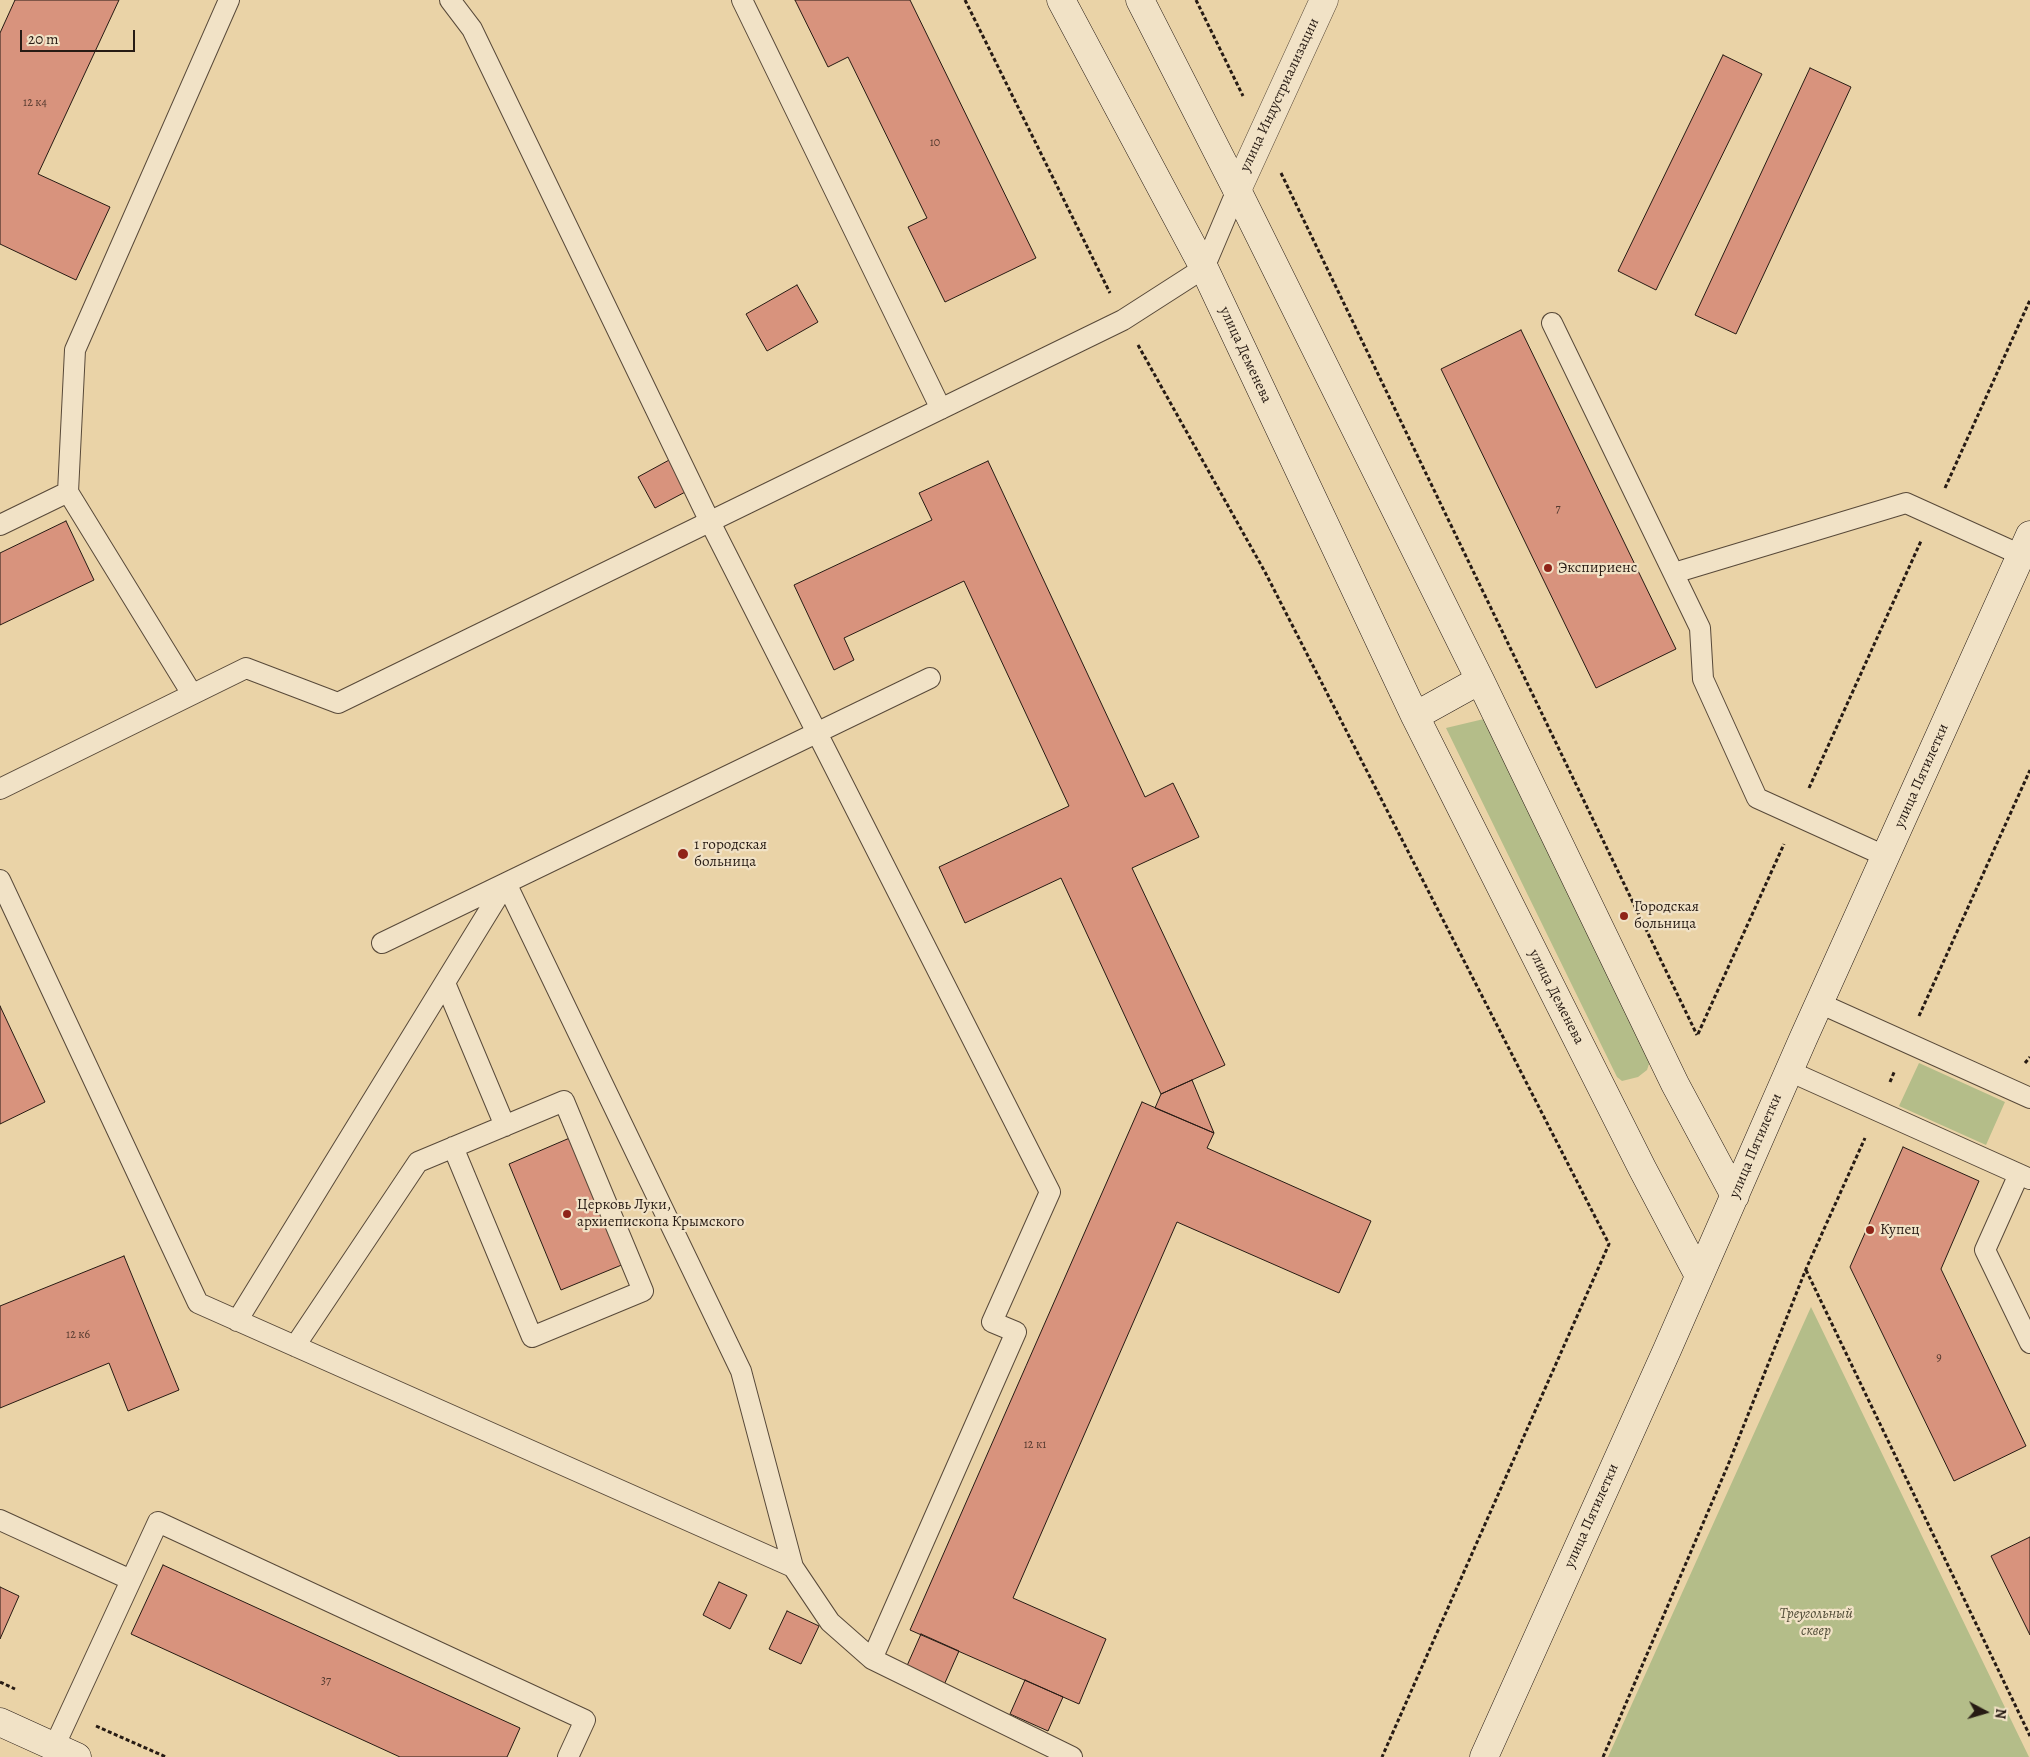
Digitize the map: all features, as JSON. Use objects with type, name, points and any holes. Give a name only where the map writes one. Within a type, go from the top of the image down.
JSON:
[{"type":"main road","name":"улица Деменева","points":[[1061,0],[1204,268],[1415,716],[1642,1168],[1699,1276]]},
{"type":"main road","points":[[1140,0],[1237,190],[1480,680],[1676,1084],[1735,1196]]},
{"type":"main road","name":"улица Индустриализации","points":[[1237,190],[1324,0]]},
{"type":"main road","name":"улица Пятилетки","points":[[1484,1757],[2025,545]]},
{"type":"main road","points":[[1415,716],[1480,680]]},
{"type":"main road","points":[[0,1722],[65,1752]]},
{"type":"lane","points":[[192,694],[68,492],[75,350],[229,0]]},
{"type":"lane","points":[[450,0],[472,29],[710,522],[1050,1192],[992,1322],[1016,1332],[872,1659]]},
{"type":"lane","points":[[742,0],[941,409]]},
{"type":"lane","points":[[0,788],[246,668],[338,703],[1123,320],[1204,268],[1237,190]]},
{"type":"lane","points":[[1552,323],[1700,628],[1703,679],[1757,798],[1885,856]]},
{"type":"lane","points":[[0,525],[68,492]]},
{"type":"lane","points":[[1674,573],[1906,503],[1933,515],[2025,545]]},
{"type":"lane","points":[[382,943],[930,678]]},
{"type":"lane","points":[[0,880],[7,912],[198,1303],[793,1567]]},
{"type":"lane","points":[[238,1321],[506,883]]},
{"type":"lane","points":[[506,883],[742,1372],[793,1567],[830,1622],[872,1659],[1072,1757]]},
{"type":"lane","points":[[445,983],[505,1126]]},
{"type":"lane","points":[[1819,1003],[2030,1098]]},
{"type":"lane","points":[[1789,1071],[2024,1177],[1985,1250],[2030,1343]]},
{"type":"lane","points":[[294,1346],[418,1162],[453,1147],[564,1101],[643,1291],[532,1337],[453,1147]]},
{"type":"lane","points":[[0,1520],[131,1580]]},
{"type":"lane","points":[[65,1752],[131,1580],[158,1522],[585,1720],[568,1757]]},
{"type":"path","points":[[965,0],[1123,320],[1266,572],[1608,1244],[1382,1757]]},
{"type":"path","points":[[1196,0],[1697,1035],[2030,300]]},
{"type":"path","points":[[1603,1757],[1728,1465],[1806,1269],[2030,770]]},
{"type":"path","points":[[1806,1269],[2030,1736]]},
{"type":"green space","points":[[1488,718],[1650,1061],[1647,1070],[1638,1077],[1622,1081],[1617,1077],[1446,728]]},
{"type":"green space","points":[[1919,1063],[2005,1102],[1986,1145],[1899,1106]]},
{"type":"green space","name":"Треугольный сквер","points":[[1811,1307],[2029,1757],[1608,1757]]},
{"type":"building","points":[[15,0],[119,0],[38,174],[110,207],[76,280],[0,244],[0,33]]},
{"type":"building","points":[[795,0],[910,0],[1036,258],[945,302],[908,227],[927,218],[848,57],[828,67]]},
{"type":"building","points":[[1723,55],[1762,74],[1656,290],[1618,271]]},
{"type":"building","points":[[1810,68],[1851,87],[1736,334],[1695,315]]},
{"type":"building","points":[[797,285],[818,322],[767,351],[746,314]]},
{"type":"building","points":[[1521,330],[1676,649],[1596,688],[1441,369]]},
{"type":"building","points":[[671,459],[689,490],[655,508],[638,477]]},
{"type":"building","points":[[988,461],[1145,797],[1173,783],[1199,837],[1132,868],[1225,1065],[1161,1094],[1061,878],[965,923],[939,867],[1069,806],[964,581],[844,638],[854,660],[834,670],[794,585],[932,520],[919,493]]},
{"type":"building","points":[[66,521],[94,580],[0,625],[0,553]]},
{"type":"building","points":[[0,1006],[45,1102],[0,1124]]},
{"type":"building","points":[[1192,1080],[1214,1133],[1155,1108],[1161,1094]]},
{"type":"building","points":[[1142,1102],[1214,1133],[1207,1148],[1371,1221],[1339,1293],[1177,1222],[1013,1598],[1106,1639],[1079,1704],[910,1630]]},
{"type":"building","name":"Церковь Луки, архиепископа Крымского","points":[[572,1137],[624,1264],[561,1290],[509,1164]]},
{"type":"building","points":[[1903,1147],[1979,1181],[1941,1269],[2026,1446],[1954,1481],[1850,1267]]},
{"type":"building","points":[[124,1256],[179,1390],[128,1411],[109,1363],[0,1408],[0,1306]]},
{"type":"building","points":[[2030,1537],[2030,1635],[1991,1556]]},
{"type":"building","points":[[163,1565],[520,1728],[507,1757],[400,1757],[131,1634]]},
{"type":"building","points":[[719,1582],[747,1595],[730,1629],[703,1615]]},
{"type":"building","points":[[0,1587],[19,1596],[0,1639]]},
{"type":"building","points":[[787,1611],[819,1626],[801,1664],[769,1649]]},
{"type":"building","points":[[921,1634],[959,1651],[944,1685],[906,1668]]},
{"type":"building","points":[[1025,1680],[1063,1697],[1048,1731],[1010,1714]]},
{"type":"place","name":"Экспириенс","points":[[1548,568]]},
{"type":"place","name":"1 городская больница","points":[[683,854]]},
{"type":"place","name":"Городская больница","points":[[1624,916]]},
{"type":"place","name":"Церковь Луки, архиепископа Крымского","points":[[567,1214]]},
{"type":"place","name":"Купец","points":[[1870,1230]]}]
